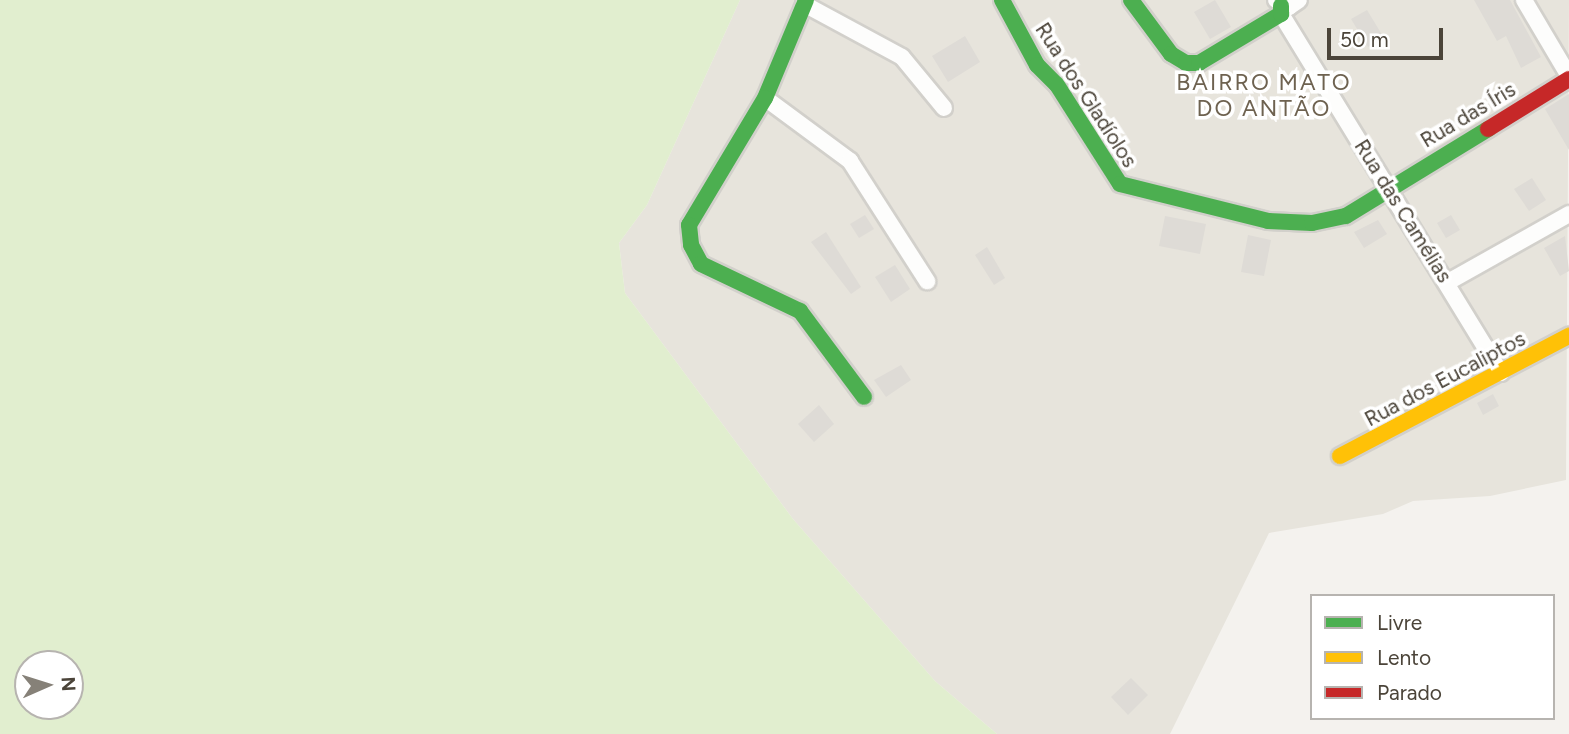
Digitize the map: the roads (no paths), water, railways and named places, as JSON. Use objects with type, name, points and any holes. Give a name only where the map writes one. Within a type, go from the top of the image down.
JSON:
[{"type":"street","name":"Rua dos Gladíolos","points":[[1002,0],[1037,65],[1130,190],[1268,221],[1312,223],[1346,216],[1389,187]]},
{"type":"street","points":[[1131,0],[1171,54],[1186,63],[1199,64],[1279,7],[1298,0]]},
{"type":"street","points":[[1524,0],[1569,78]]},
{"type":"street","points":[[864,397],[800,311],[701,264],[691,245],[689,225],[765,98],[805,2],[902,57],[944,108]]},
{"type":"street","name":"Rua das Camélias","points":[[1279,7],[1501,373]]},
{"type":"street","name":"Rua das Íris","points":[[1389,187],[1569,78]]},
{"type":"street","points":[[765,98],[850,161],[928,281]]},
{"type":"street","points":[[1448,282],[1569,214]]},
{"type":"street","name":"Rua dos Eucaliptos","points":[[1340,456],[1569,336]]},
{"type":"district","name":"BAIRRO MATO DO ANTÃO","points":[[1264,95]]}]
